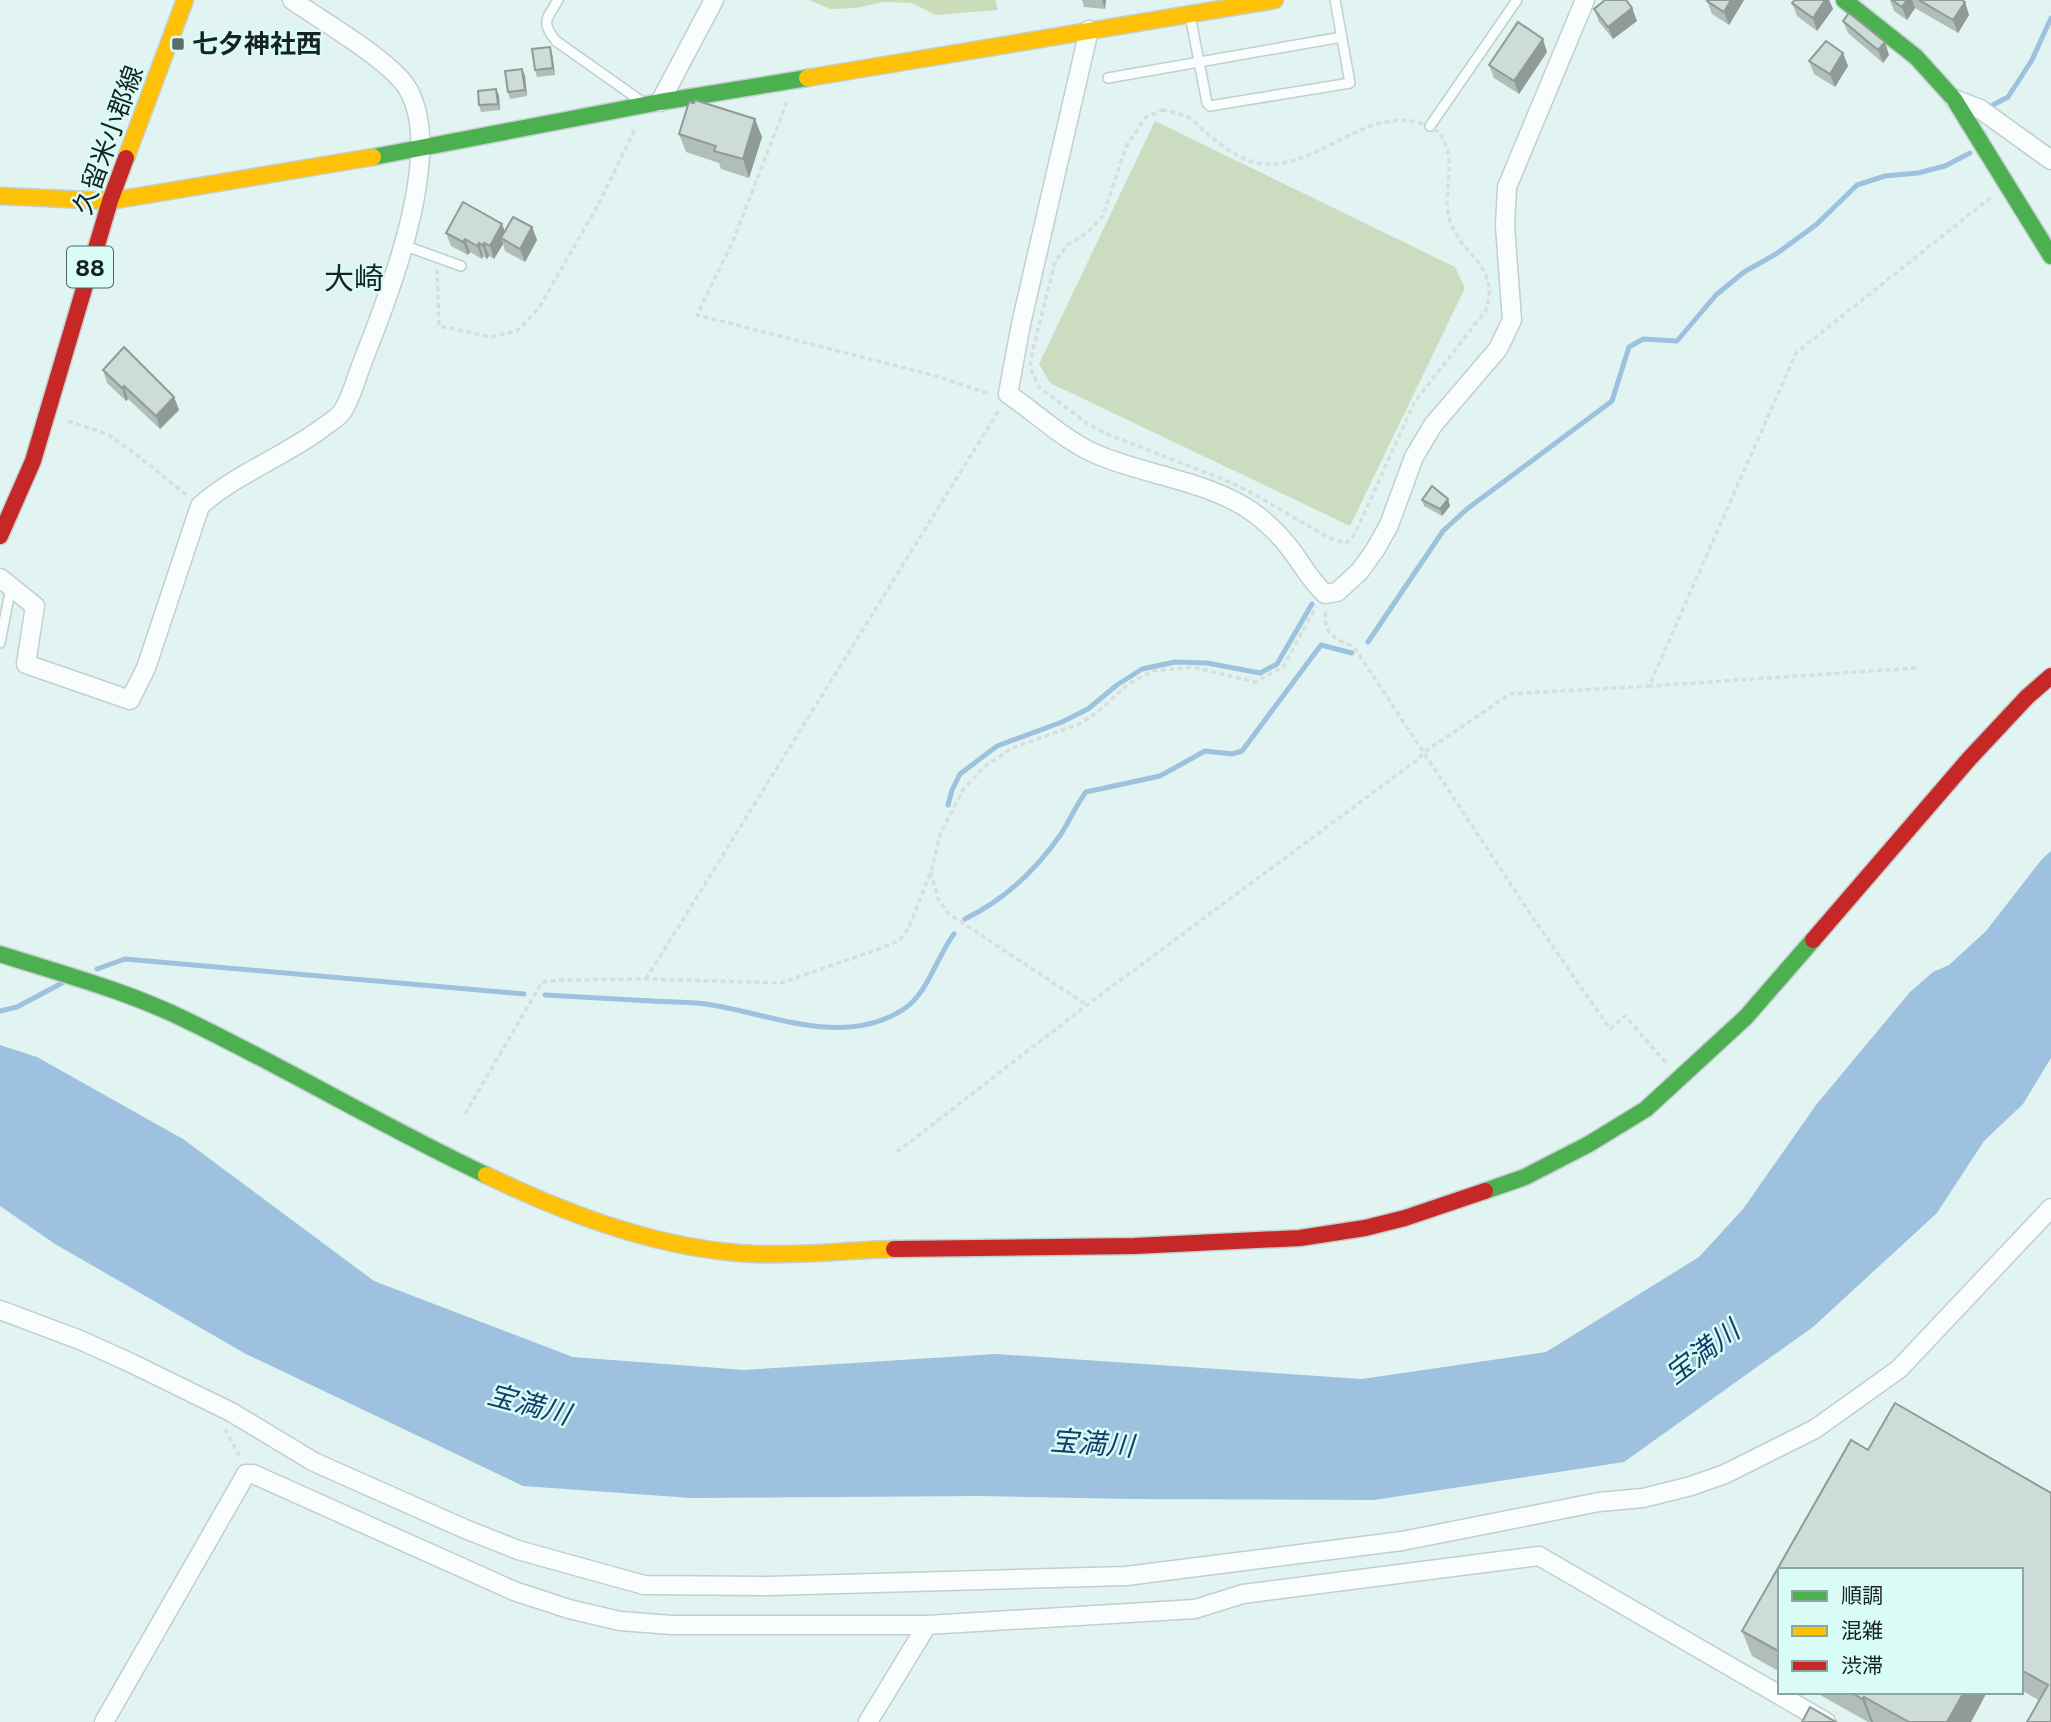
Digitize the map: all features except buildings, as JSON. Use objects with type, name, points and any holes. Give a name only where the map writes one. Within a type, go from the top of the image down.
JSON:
[{"type":"street","name":"久留米小郡線","points":[[0,536],[33,461],[110,201],[185,0]]},
{"type":"street","points":[[6,582],[35,606],[26,664],[130,700],[146,668],[200,506],[216,492],[303,442],[341,413],[379,321],[415,204],[419,123],[414,101],[402,82],[375,58],[292,0]]},
{"type":"street","points":[[654,104],[714,0]]},
{"type":"street","points":[[0,196],[110,201],[419,149],[654,104],[1190,14],[1244,2],[1275,0]]},
{"type":"street","points":[[1089,30],[1021,324],[1007,397],[1100,456],[1216,492],[1244,506],[1274,531],[1292,551],[1315,586],[1331,593],[1360,571],[1389,525],[1414,457],[1433,425],[1451,400],[1479,373],[1498,349],[1511,320],[1505,226],[1507,187],[1585,0]]},
{"type":"street","points":[[1844,0],[1916,57],[1954,99],[2051,256]]},
{"type":"street","points":[[1954,99],[1980,109],[2051,160]]},
{"type":"street","points":[[0,954],[126,994],[186,1020],[425,1146],[544,1203],[617,1228],[684,1245],[755,1254],[909,1248],[1134,1245],[1300,1238],[1366,1228],[1405,1218],[1525,1177],[1590,1144],[1646,1109],[1746,1017],[1969,759],[2027,697],[2051,676]]},
{"type":"street","points":[[0,1310],[80,1339],[131,1363],[231,1412],[314,1462],[465,1529],[518,1550],[644,1585],[769,1586],[1126,1576],[1402,1541],[1599,1502],[1643,1498],[1725,1474],[1815,1429],[1899,1369],[2051,1208]]},
{"type":"street","points":[[104,1722],[246,1474],[253,1474],[514,1591],[607,1618],[672,1625],[927,1625],[1195,1609],[1243,1594],[1539,1556],[1826,1722]]},
{"type":"street","points":[[867,1722],[927,1625]]},
{"type":"lane","points":[[558,0],[545,21],[546,30],[551,36],[654,104]]},
{"type":"lane","points":[[1190,14],[1206,103],[1210,106],[1350,82],[1335,0]]},
{"type":"lane","points":[[1430,126],[1517,0]]},
{"type":"lane","points":[[1108,78],[1342,37]]},
{"type":"lane","points":[[403,245],[461,266]]},
{"type":"lane","points":[[0,642],[6,582]]},
{"type":"path","points":[[646,979],[1007,397],[936,376],[697,315],[733,241],[789,97],[784,82]]},
{"type":"path","points":[[436,257],[439,326],[491,337],[517,331],[539,308],[654,104]]},
{"type":"path","points":[[1162,110],[1190,118],[1239,156],[1257,163],[1278,163],[1304,156],[1388,121],[1408,120],[1430,126],[1441,137],[1447,150],[1449,184],[1446,202],[1449,220],[1456,236],[1487,276],[1490,295],[1486,310],[1414,403],[1359,525],[1346,543],[1329,538],[1225,480],[1107,434],[1088,424],[1039,387],[1030,367],[1055,262],[1067,245],[1087,233],[1103,216],[1126,147],[1145,118],[1162,110]]},
{"type":"path","points":[[1649,686],[1796,353],[1983,202],[2008,186]]},
{"type":"path","points":[[66,420],[107,434],[200,506]]},
{"type":"path","points":[[1331,593],[1324,615],[1327,631],[1338,641],[1354,646],[1610,1029],[1625,1016],[1664,1060]]},
{"type":"path","points":[[465,1114],[542,982],[646,979],[781,983],[900,940],[909,927],[931,871],[941,832],[963,790],[984,766],[1012,748],[1079,724],[1099,711],[1128,684],[1153,671],[1193,667],[1255,681],[1283,667],[1331,593]]},
{"type":"path","points":[[897,1152],[1087,1004],[1423,753],[1510,694],[1916,668]]},
{"type":"path","points":[[931,871],[938,899],[949,914],[1087,1004]]},
{"type":"path","points":[[223,1426],[236,1447],[246,1474]]},
{"type":"green space","points":[[809,0],[995,0],[998,10],[936,15],[912,3],[884,2],[856,8],[830,9]]},
{"type":"green space","points":[[1155,121],[1455,267],[1465,288],[1350,526],[1050,383],[1039,364]]},
{"type":"water","name":"宝満川","points":[[2051,851],[2051,1058],[2023,1104],[1984,1141],[1937,1213],[1813,1327],[1624,1462],[1374,1500],[980,1496],[691,1498],[523,1486],[246,1354],[55,1244],[0,1206],[0,1045],[37,1057],[183,1139],[374,1281],[573,1357],[744,1370],[996,1354],[1362,1379],[1546,1352],[1699,1257],[1743,1209],[1816,1105],[1910,992],[1933,972],[1949,965],[1986,931]]},
{"type":"waterway","points":[[1993,105],[2008,97],[2032,60],[2051,18]]},
{"type":"waterway","points":[[1368,642],[1443,531],[1467,509],[1612,401],[1629,347],[1643,339],[1677,341],[1716,295],[1744,272],[1776,254],[1817,224],[1857,185],[1885,176],[1918,173],[1945,166],[1970,153]]},
{"type":"waterway","points":[[948,805],[960,774],[997,746],[1062,722],[1088,709],[1142,669],[1175,662],[1207,663],[1260,673],[1277,664],[1312,604]]},
{"type":"waterway","points":[[965,919],[993,903],[1030,872],[1061,834],[1086,792],[1160,776],[1205,751],[1232,754],[1242,751],[1321,645],[1352,653]]},
{"type":"waterway","points":[[545,995],[706,1004],[806,1025],[856,1026],[881,1021],[912,1002],[920,994],[954,934]]},
{"type":"waterway","points":[[97,969],[125,959],[524,994]]},
{"type":"waterway","points":[[0,1011],[17,1007],[62,983]]},
{"type":"traffic: fast","points":[[1844,0],[1916,57],[1954,99],[2051,256]]},
{"type":"traffic: fast","points":[[373,157],[660,102],[807,78]]},
{"type":"traffic: fast","points":[[1485,1191],[1525,1177],[1589,1144],[1646,1109],[1746,1017],[1813,940]]},
{"type":"traffic: fast","points":[[0,954],[164,1010],[486,1175]]},
{"type":"traffic: slow","points":[[126,158],[185,0]]},
{"type":"traffic: slow","points":[[807,78],[1275,0]]},
{"type":"traffic: slow","points":[[0,196],[110,201],[373,157]]},
{"type":"traffic: slow","points":[[486,1175],[583,1217],[685,1246],[755,1254],[894,1249]]},
{"type":"traffic: jam","points":[[0,536],[33,461],[110,201],[126,158]]},
{"type":"traffic: jam","points":[[1813,940],[1969,759],[2027,697],[2051,676]]},
{"type":"traffic: jam","points":[[894,1249],[1134,1246],[1300,1238],[1365,1228],[1405,1218],[1485,1191]]},
{"type":"place","name":"七夕神社西","points":[[178,44]]},
{"type":"district","name":"大崎","points":[[354,278]]}]
